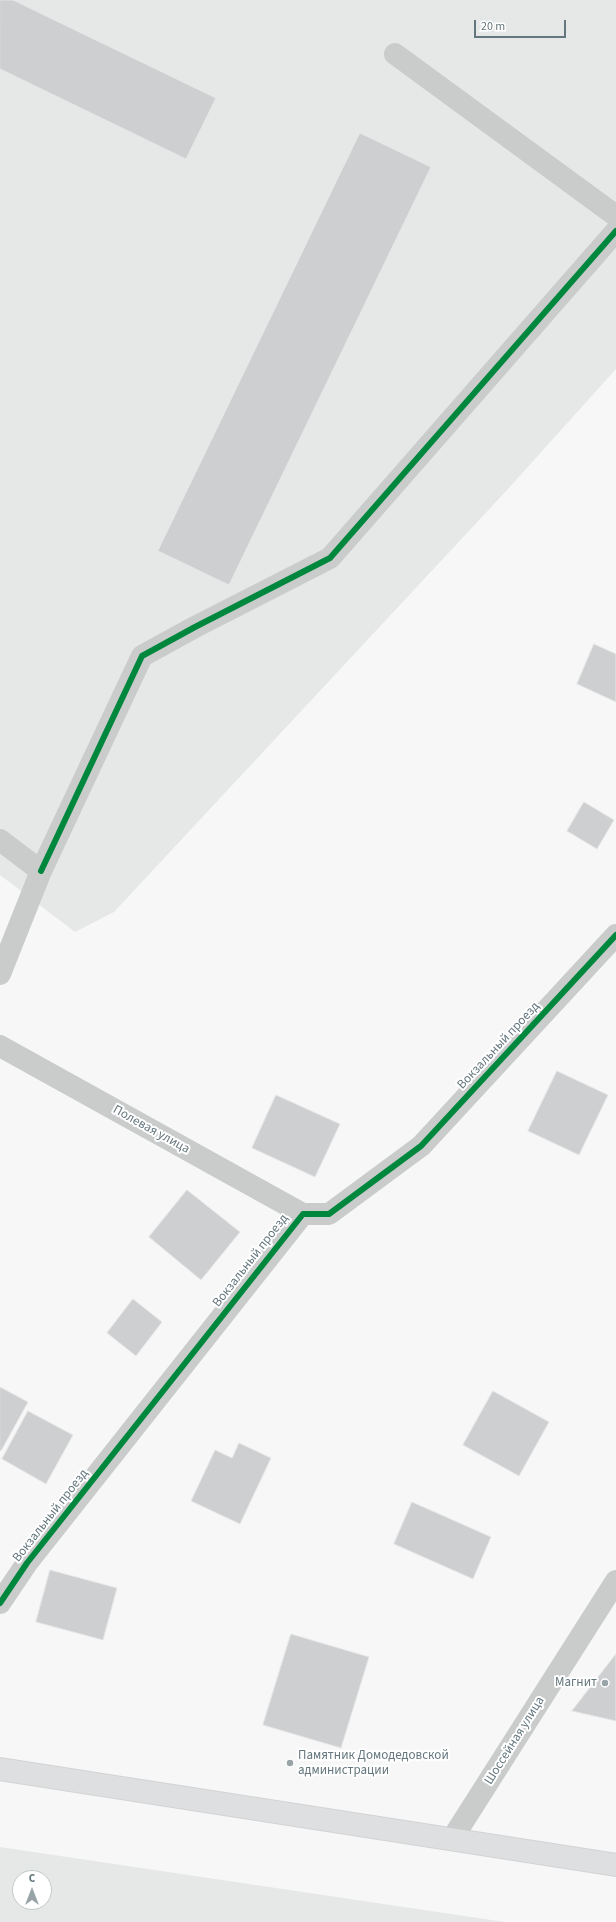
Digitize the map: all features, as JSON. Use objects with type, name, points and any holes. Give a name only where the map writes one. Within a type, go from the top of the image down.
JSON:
[{"type":"main road","points":[[0,1769],[616,1865]]},
{"type":"street","points":[[395,54],[616,216]]},
{"type":"street","points":[[0,974],[41,871],[142,656],[195,627],[330,558],[616,231]]},
{"type":"street","points":[[0,840],[41,871]]},
{"type":"street","name":"Вокзальный проезд","points":[[0,1603],[27,1563],[303,1214],[329,1214],[421,1146],[616,935]]},
{"type":"street","name":"Полевая улица","points":[[0,1046],[303,1214]]},
{"type":"street","name":"Шоссейная улица","points":[[452,1840],[616,1581]]},
{"type":"shaded area","points":[[0,0],[616,0],[616,369],[508,489],[114,912],[75,932],[0,875]]},
{"type":"shaded area","points":[[0,1847],[505,1922],[0,1922]]},
{"type":"building","points":[[0,0],[13,0],[216,98],[186,159],[0,69]]},
{"type":"building","points":[[360,133],[431,167],[229,585],[158,551]]},
{"type":"building","points":[[594,644],[616,654],[616,702],[577,684]]},
{"type":"building","points":[[584,802],[614,820],[597,849],[567,831]]},
{"type":"building","points":[[557,1071],[608,1095],[579,1155],[528,1131]]},
{"type":"building","points":[[276,1095],[340,1124],[315,1177],[252,1148]]},
{"type":"building","points":[[187,1190],[240,1232],[201,1280],[149,1237]]},
{"type":"building","points":[[133,1299],[162,1322],[136,1356],[107,1333]]},
{"type":"building","points":[[0,1387],[28,1402],[1,1451],[0,1450]]},
{"type":"building","points":[[493,1391],[549,1422],[519,1476],[463,1445]]},
{"type":"building","points":[[28,1411],[73,1435],[46,1484],[2,1459]]},
{"type":"building","points":[[239,1443],[271,1458],[240,1524],[191,1501],[215,1450],[232,1458]]},
{"type":"building","points":[[412,1502],[491,1537],[473,1579],[394,1544]]},
{"type":"building","points":[[50,1570],[117,1588],[103,1640],[36,1622]]},
{"type":"building","points":[[291,1634],[369,1657],[341,1748],[263,1725]]},
{"type":"building","name":"Магнит","points":[[616,1654],[616,1721],[572,1711]]},
{"type":"cycle path","points":[[41,871],[142,656],[195,627],[330,558],[616,231]]},
{"type":"cycle path","points":[[0,1603],[27,1563],[303,1214],[329,1214],[421,1146],[616,935]]},
{"type":"place","name":"Магнит","points":[[605,1683]]},
{"type":"place","name":"Памятник Домодедовской администрации","points":[[290,1763]]}]
